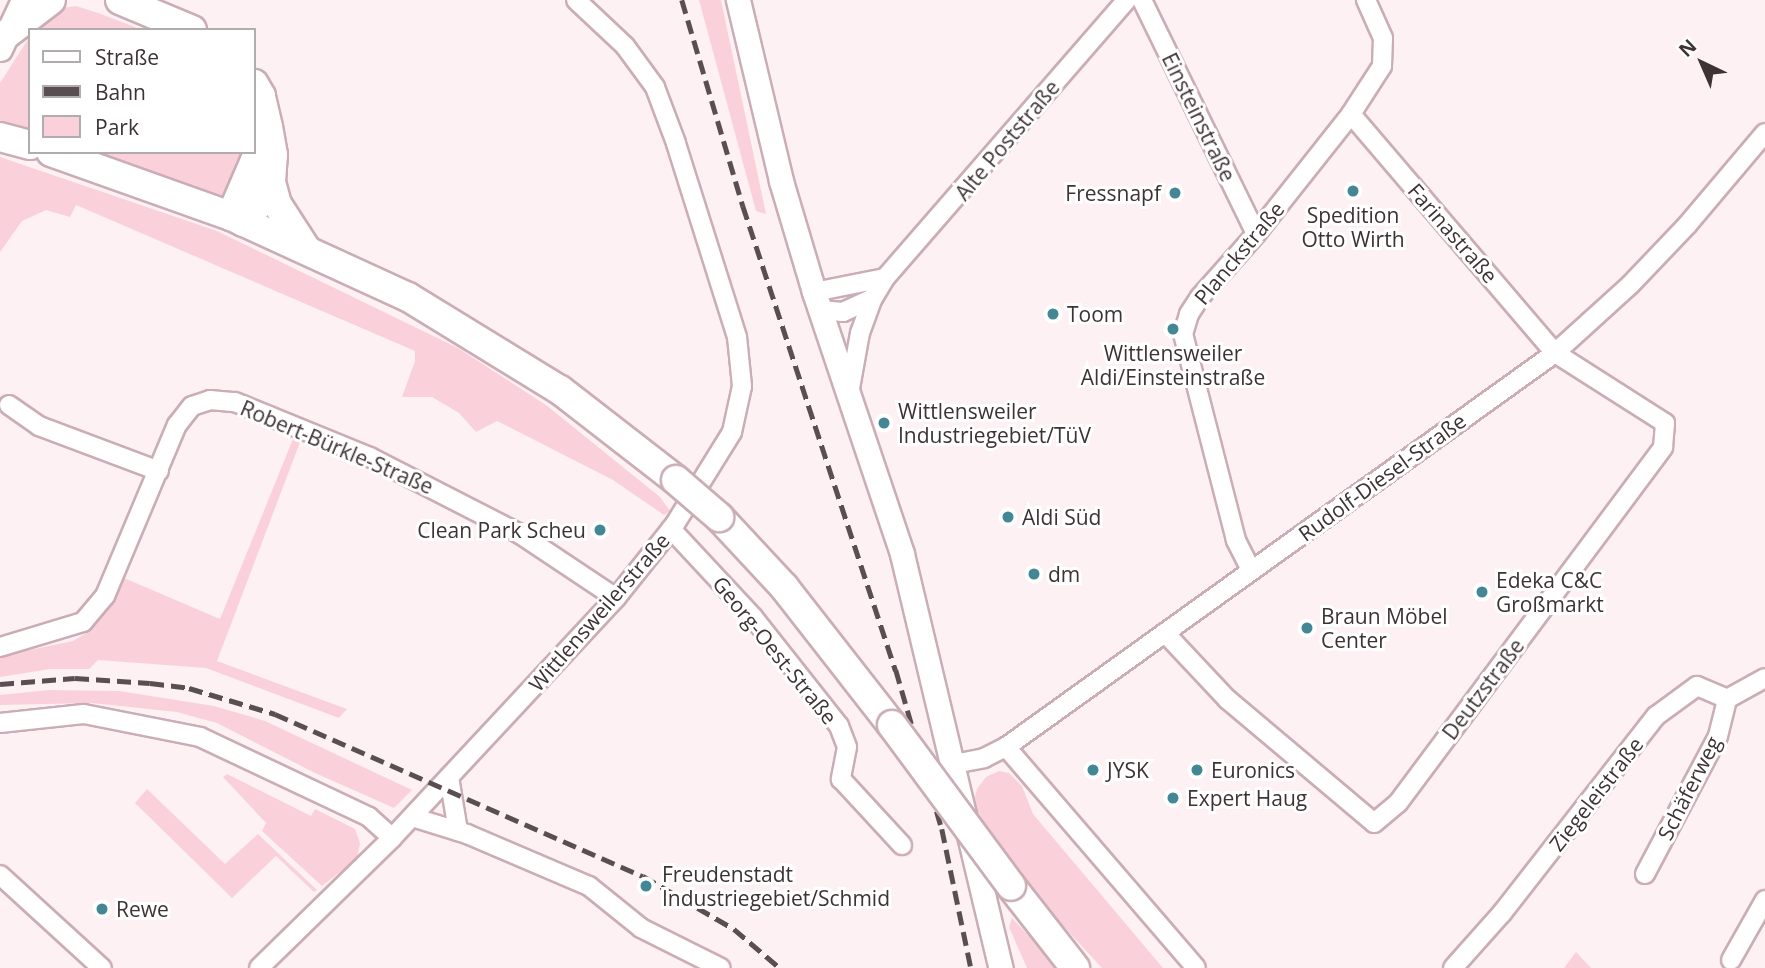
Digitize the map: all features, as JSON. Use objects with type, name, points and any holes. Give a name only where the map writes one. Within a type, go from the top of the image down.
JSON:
[{"type":"main road","points":[[4,41],[51,0]]},
{"type":"main road","points":[[125,1],[187,28]]},
{"type":"main road","points":[[256,87],[261,96],[268,127],[272,155],[271,182],[277,204],[306,249]]},
{"type":"main road","points":[[237,219],[268,127]]},
{"type":"main road","points":[[0,136],[28,144]]},
{"type":"main road","points":[[57,154],[237,219],[408,297],[560,390],[676,480],[719,517],[784,587],[1075,968]]},
{"type":"main road","points":[[237,219],[263,199],[271,182]]},
{"type":"street","points":[[4,41],[23,0]]},
{"type":"street","name":"Wittlensweilerstraße","points":[[259,968],[392,838],[616,598],[671,529],[732,432],[742,386],[737,337],[676,143],[655,87],[625,46],[576,0]]},
{"type":"street","points":[[738,0],[775,156],[817,301],[902,554],[1001,968]]},
{"type":"street","name":"Alte Poststraße","points":[[849,394],[860,333],[873,298],[885,278],[1127,0]]},
{"type":"street","name":"Einsteinstraße","points":[[1142,0],[1256,234]]},
{"type":"street","name":"Planckstraße","points":[[1251,570],[1236,540],[1183,334],[1189,314],[1200,297],[1256,234],[1351,114],[1382,65],[1383,38],[1366,0]]},
{"type":"street","name":"Farinastraße","points":[[1351,114],[1555,353]]},
{"type":"street","name":"Rudolf-Diesel-Straße","points":[[954,764],[984,758],[1006,747],[1555,353],[1638,276],[1688,224],[1765,133]]},
{"type":"street","points":[[817,301],[885,278]]},
{"type":"street","points":[[817,301],[843,312],[873,298]]},
{"type":"street","name":"Deutzstraße","points":[[1165,633],[1227,699],[1374,823],[1398,803],[1662,447],[1665,423],[1555,353]]},
{"type":"street","name":"Robert-Bürkle-Straße","points":[[0,647],[83,622],[105,596],[177,425],[192,406],[210,400],[234,402],[370,457],[520,534],[616,598]]},
{"type":"street","points":[[9,405],[39,426],[159,471]]},
{"type":"street","name":"Georg-Oest-Straße","points":[[671,529],[753,617],[839,726],[847,747],[841,779],[902,845]]},
{"type":"street","points":[[1727,699],[1765,678]]},
{"type":"street","name":"Ziegeleistraße","points":[[1453,968],[1502,913],[1656,716],[1698,686],[1727,699]]},
{"type":"street","name":"Schäferweg","points":[[1645,874],[1718,736],[1727,699]]},
{"type":"street","points":[[0,723],[84,714],[200,737],[369,817],[392,838]]},
{"type":"street","points":[[1006,747],[1196,968]]},
{"type":"street","points":[[449,777],[458,831]]},
{"type":"street","points":[[412,817],[458,831],[589,886],[641,928],[721,968]]},
{"type":"street","points":[[0,875],[102,968]]},
{"type":"street","points":[[1731,960],[1765,901]]},
{"type":"green space","points":[[699,0],[721,0],[766,214],[756,211]]},
{"type":"green space","points":[[76,6],[137,28],[38,28],[56,9]]},
{"type":"green space","points":[[28,39],[28,136],[0,126],[0,83]]},
{"type":"green space","points":[[74,154],[250,154],[236,189],[213,201]]},
{"type":"green space","points":[[0,157],[217,231],[458,348],[546,405],[660,497],[670,511],[664,515],[613,480],[497,421],[476,432],[459,413],[432,397],[402,397],[415,361],[415,351],[76,205],[70,217],[46,210],[22,221],[0,252]]},
{"type":"green space","points":[[295,434],[302,437],[217,661],[347,709],[339,718],[206,668],[98,660],[89,669],[50,669],[0,677],[0,656],[73,641],[88,632],[108,609],[124,578],[220,619]]},
{"type":"green space","points":[[49,690],[119,691],[214,706],[265,721],[412,790],[394,808],[315,773],[217,723],[177,712],[92,703],[0,705],[0,695]]},
{"type":"green space","points":[[999,771],[1009,773],[1022,786],[1033,814],[1163,968],[1102,968],[1043,904],[996,844],[973,803],[977,789],[986,777]]},
{"type":"green space","points":[[227,774],[311,816],[315,809],[355,829],[360,843],[357,859],[322,886],[262,831],[266,823],[223,777]]},
{"type":"green space","points":[[147,789],[225,864],[258,834],[317,890],[314,892],[276,856],[232,898],[135,803]]},
{"type":"green space","points":[[1012,918],[1058,968],[1027,968],[1009,927]]},
{"type":"green space","points":[[1576,952],[1591,968],[1564,968]]},
{"type":"railway","points":[[682,0],[743,206],[896,670],[942,829],[971,968]]},
{"type":"railway","points":[[0,684],[75,678],[150,683],[189,688],[275,714],[643,876],[734,929],[780,968]]},
{"type":"place","name":"Spedition Otto Wirth","points":[[1353,191]]},
{"type":"place","name":"Fressnapf","points":[[1175,193]]},
{"type":"place","name":"Toom","points":[[1053,314]]},
{"type":"place","name":"Wittlensweiler Aldi/Einsteinstraße","points":[[1173,329]]},
{"type":"place","name":"Wittlensweiler Industriegebiet/TüV","points":[[884,423]]},
{"type":"place","name":"Aldi Süd","points":[[1008,517]]},
{"type":"place","name":"Clean Park Scheu","points":[[600,530]]},
{"type":"place","name":"dm","points":[[1034,574]]},
{"type":"place","name":"Edeka C&C Großmarkt","points":[[1482,592]]},
{"type":"place","name":"Braun Möbel Center","points":[[1307,628]]},
{"type":"place","name":"JYSK","points":[[1093,770]]},
{"type":"place","name":"Euronics","points":[[1197,770]]},
{"type":"place","name":"Expert Haug","points":[[1173,798]]},
{"type":"place","name":"Freudenstadt Industriegebiet/Schmid","points":[[646,886]]},
{"type":"place","name":"Rewe","points":[[102,909]]}]
